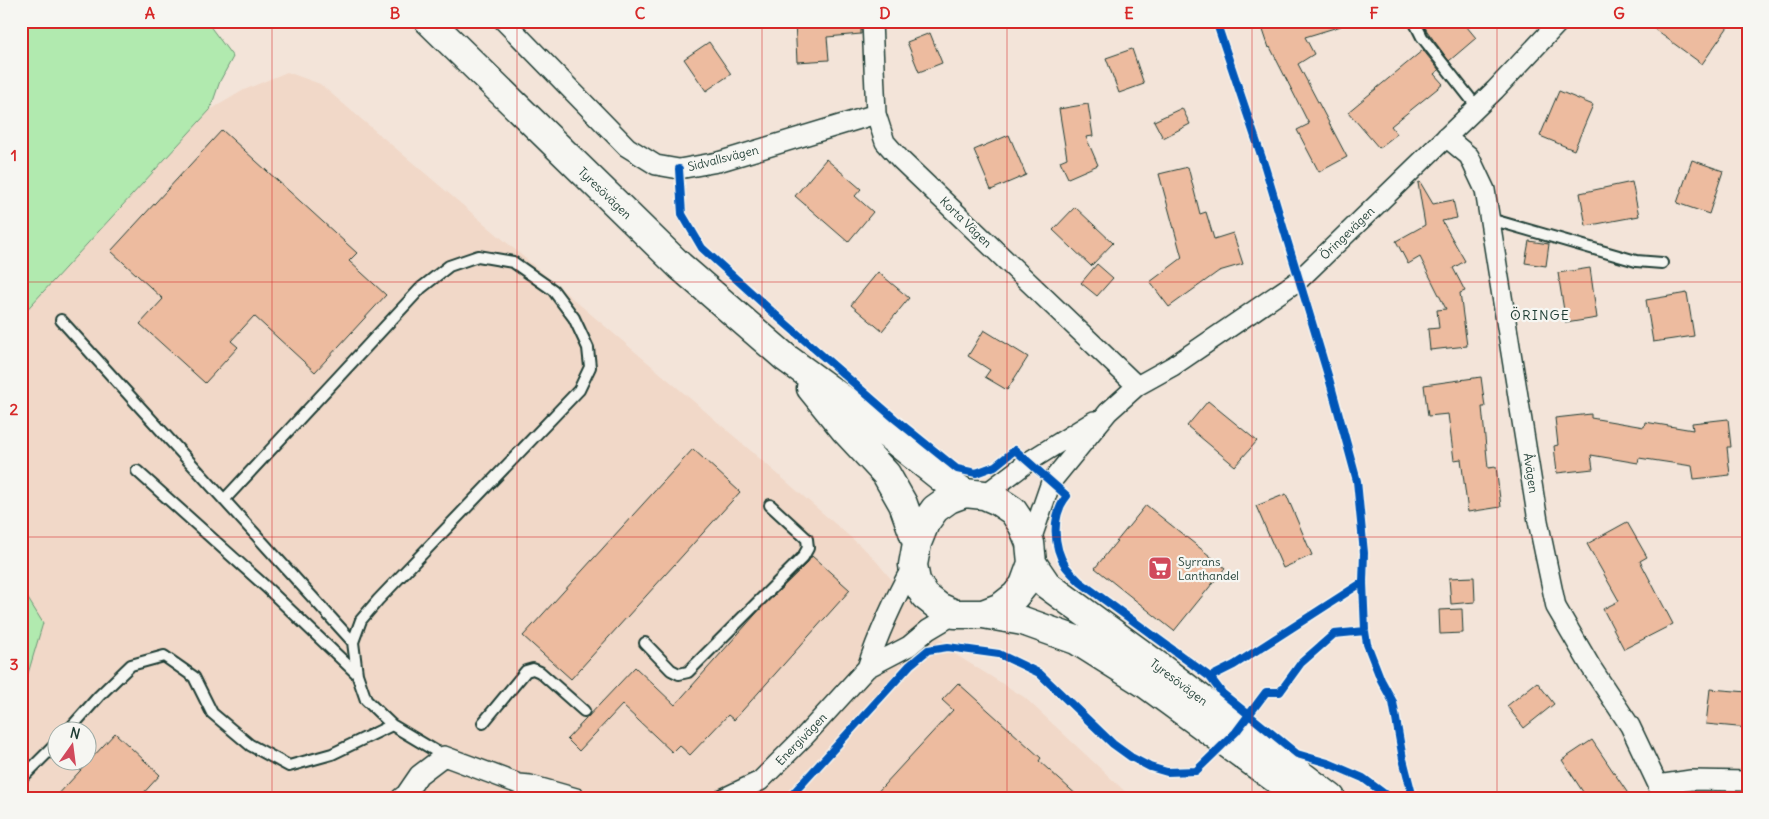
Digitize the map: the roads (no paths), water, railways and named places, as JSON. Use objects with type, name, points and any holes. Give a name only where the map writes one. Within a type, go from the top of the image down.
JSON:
[{"type":"main road","name":"Tyresövägen","points":[[429,21],[680,266],[786,358],[848,403],[943,479],[974,494],[998,500],[1013,511],[1023,526],[1031,553],[1047,584],[1331,798]]},
{"type":"main road","name":"Tyresövägen","points":[[786,358],[845,430],[886,474],[903,504],[915,554],[916,581],[925,596],[939,607],[955,614],[983,614],[1024,621],[1076,640],[1146,684],[1302,798]]},
{"type":"main road","points":[[915,554],[925,523],[935,509],[950,499],[974,494]]},
{"type":"main road","name":"Tyresövägen","points":[[983,614],[1001,607],[1015,596],[1024,585],[1031,553]]},
{"type":"street","name":"Sidvallsvägen","points":[[504,21],[626,147],[656,164],[679,169],[718,162],[876,114]]},
{"type":"street","name":"Korta Vägen","points":[[872,21],[876,114],[885,142],[901,160],[1137,386]]},
{"type":"street","name":"Öringevägen","points":[[1031,553],[1051,482],[1108,412],[1137,386],[1173,366],[1299,280],[1478,107],[1560,21]]},
{"type":"street","name":"Åvägen","points":[[1446,137],[1469,156],[1485,190],[1538,521],[1556,607],[1591,667],[1630,726],[1659,791]]},
{"type":"street","name":"Öringevägen","points":[[974,494],[1108,412]]},
{"type":"street","name":"Energivägen","points":[[867,668],[915,554]]},
{"type":"street","name":"Energivägen","points":[[724,798],[751,793],[760,781],[804,737],[867,668],[909,646],[928,630],[955,614]]},
{"type":"street","points":[[401,798],[419,775],[444,756],[519,784],[530,784],[576,798]]},
{"type":"street","points":[[1659,791],[1691,780],[1748,781]]},
{"type":"lane","points":[[1414,21],[1422,37],[1478,107]]},
{"type":"lane","points":[[1490,219],[1636,261],[1662,263]]},
{"type":"lane","points":[[224,500],[421,288],[450,266],[478,256],[513,262],[553,290],[574,318],[588,348],[590,367],[579,390],[378,600],[361,620],[353,642],[357,674],[366,700],[392,725],[444,756]]},
{"type":"lane","points":[[61,320],[353,642]]},
{"type":"lane","points":[[137,471],[265,586],[357,674]]},
{"type":"lane","points":[[645,643],[671,670],[679,674],[688,672],[803,557],[808,548],[806,539],[770,505]]},
{"type":"lane","points":[[76,722],[131,665],[164,656],[194,677],[212,713],[250,746],[289,766],[332,754],[392,725]]},
{"type":"lane","points":[[483,723],[526,671],[533,669],[540,672],[584,710]]},
{"type":"lane","points":[[21,779],[48,752]]},
{"type":"place","name":"Syrrans Lanthandel","points":[[1160,568]]},
{"type":"district","name":"ÖRINGE","points":[[1540,315]]}]
